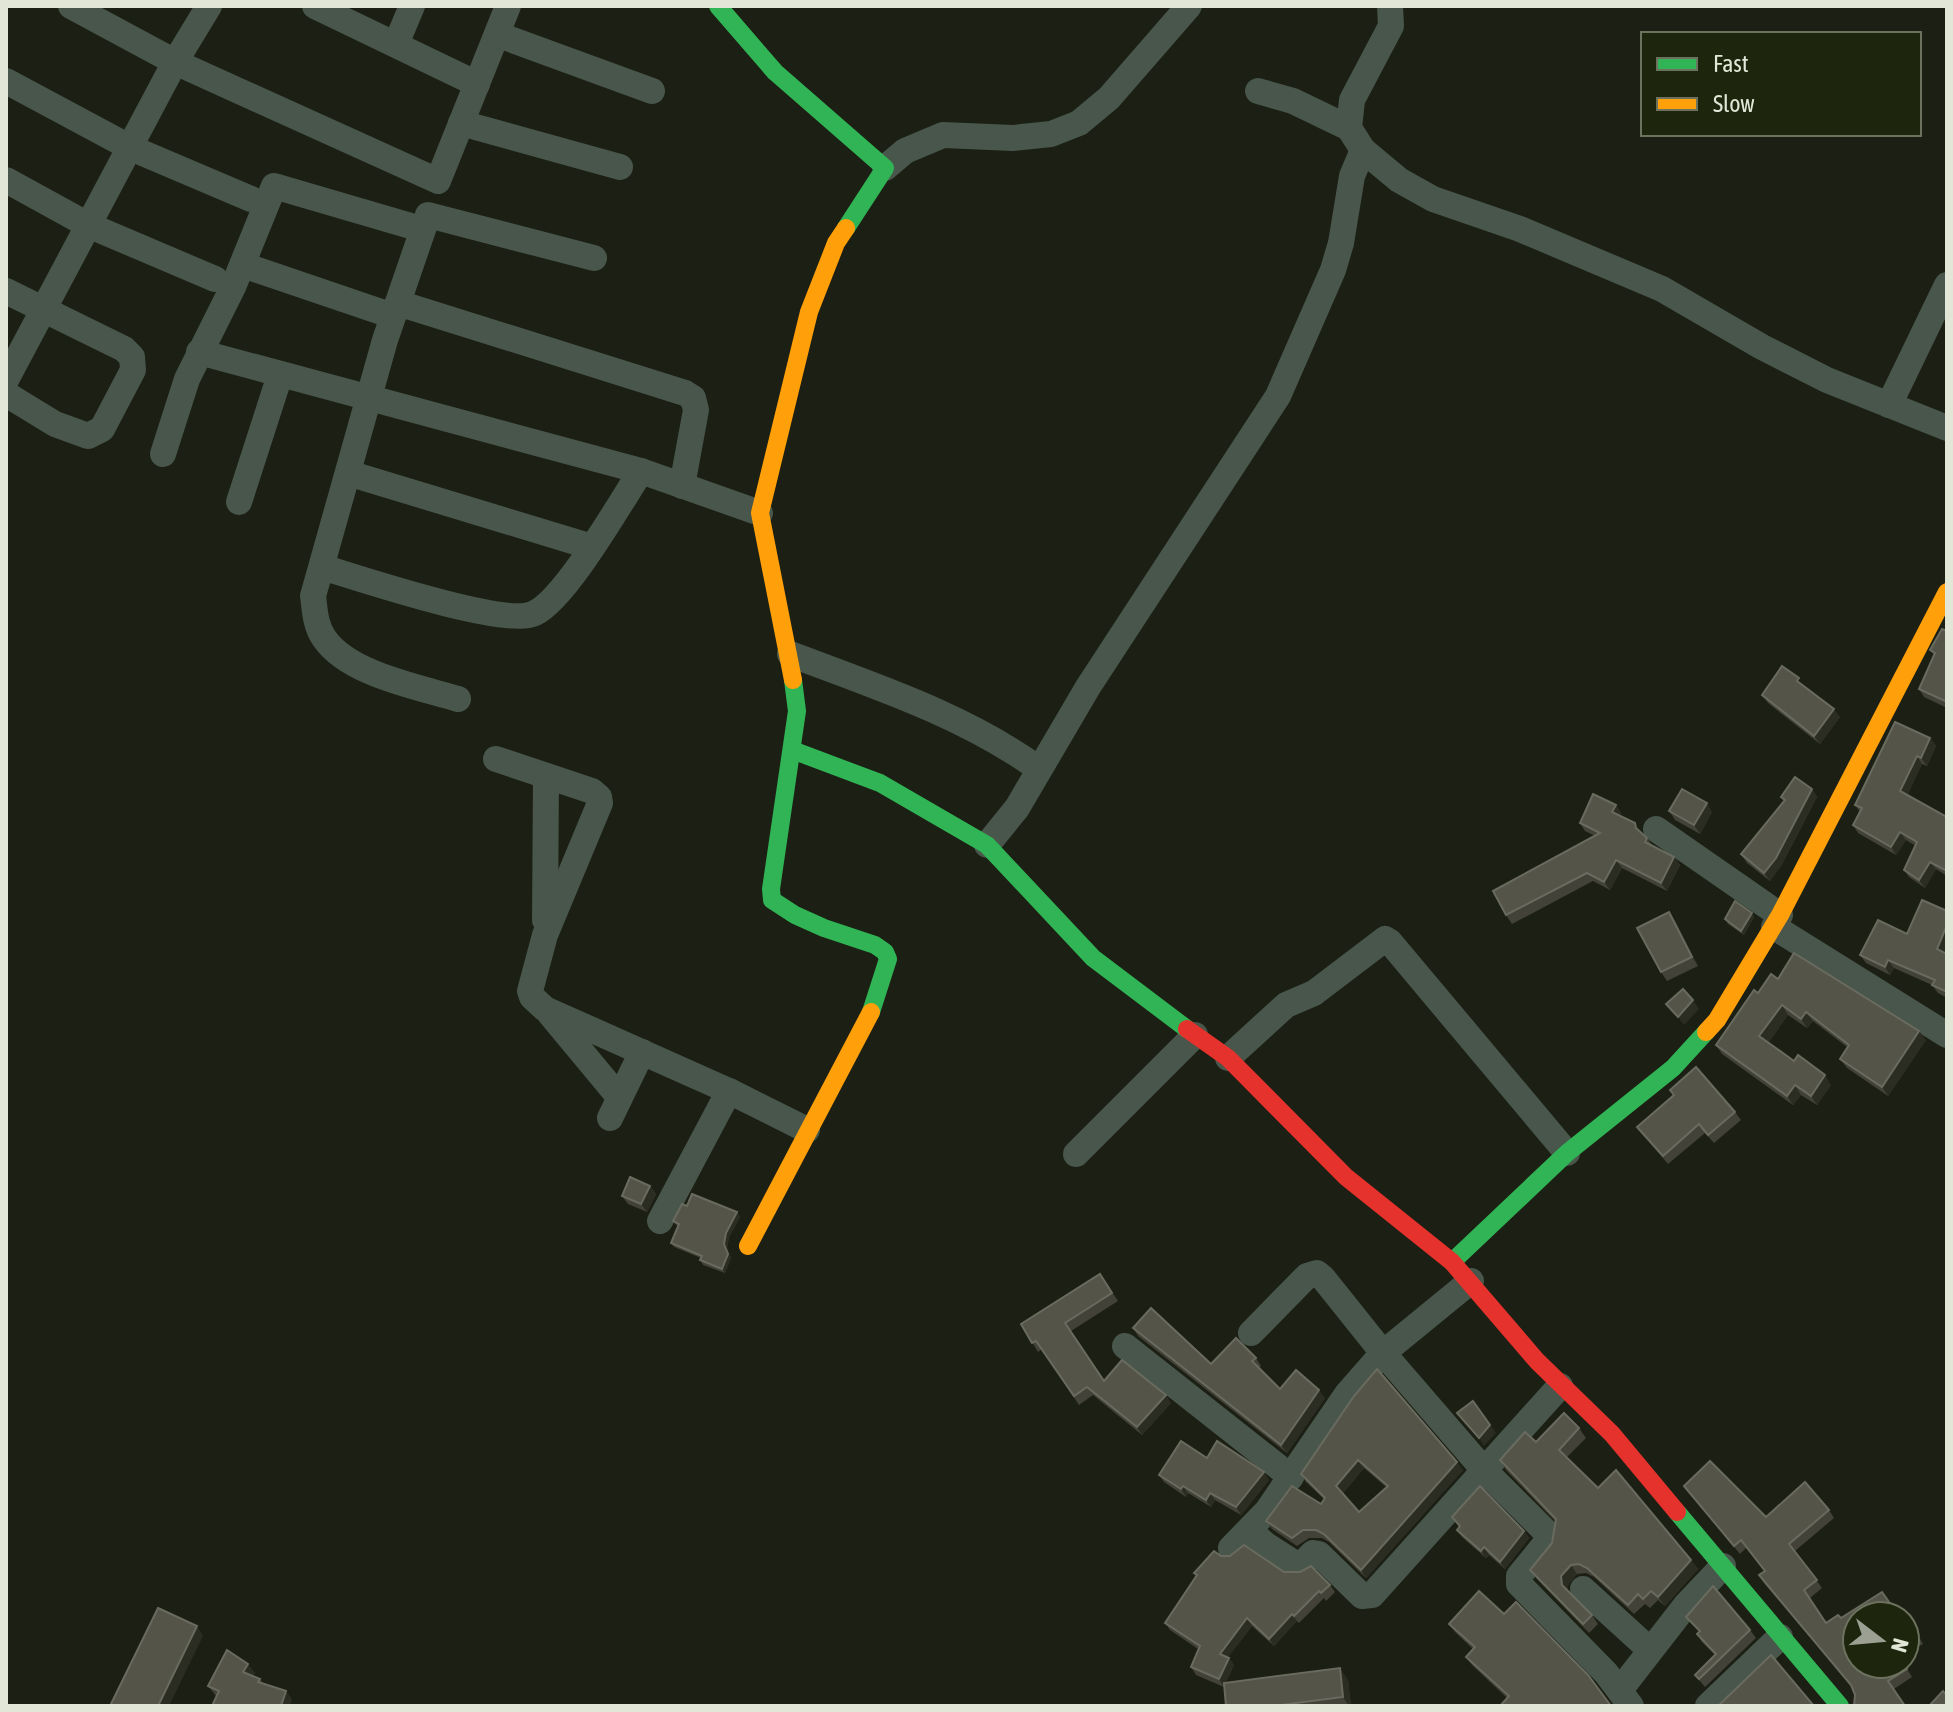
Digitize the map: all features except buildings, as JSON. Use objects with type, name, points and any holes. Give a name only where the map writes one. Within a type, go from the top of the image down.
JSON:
[{"type":"street","points":[[71,6],[175,62],[438,181],[499,35],[508,6]]},
{"type":"street","points":[[6,380],[175,62],[209,6]]},
{"type":"street","points":[[315,6],[477,84]]},
{"type":"street","points":[[396,44],[412,6]]},
{"type":"street","points":[[718,6],[754,51],[885,168]]},
{"type":"street","points":[[748,1246],[807,1130],[837,1082],[870,1017],[888,959],[885,952],[875,945],[824,928],[787,911],[772,900],[783,796],[797,711],[790,654],[760,513],[809,312],[836,243],[885,168],[905,151],[943,135],[1013,138],[1051,134],[1079,123],[1109,98],[1189,6]]},
{"type":"street","points":[[1349,128],[1352,100],[1391,26],[1390,6]]},
{"type":"street","points":[[499,35],[652,91]]},
{"type":"street","points":[[6,81],[131,148],[251,199]]},
{"type":"street","points":[[1258,91],[1293,101],[1349,128],[1363,150],[1415,191],[1520,229],[1662,289],[1762,347],[1827,380],[1947,428]]},
{"type":"street","points":[[461,123],[620,167]]},
{"type":"street","points":[[987,845],[1017,808],[1150,590],[1278,396],[1333,270],[1341,243],[1352,176],[1363,150]]},
{"type":"street","points":[[6,180],[88,225],[215,279]]},
{"type":"street","points":[[163,454],[199,352],[243,265],[274,186],[421,229]]},
{"type":"street","points":[[458,699],[392,679],[344,659],[325,639],[317,624],[313,596],[368,399],[428,215],[594,258]]},
{"type":"street","points":[[243,265],[685,393],[693,398],[696,410],[682,486]]},
{"type":"street","points":[[1889,405],[1947,285]]},
{"type":"street","points":[[6,291],[124,349],[132,357],[133,370],[102,429],[88,436],[55,424],[6,394]]},
{"type":"street","points":[[199,352],[641,471],[760,513]]},
{"type":"street","points":[[239,502],[280,375]]},
{"type":"street","points":[[322,567],[443,604],[532,616],[548,605],[592,547],[641,471]]},
{"type":"street","points":[[348,473],[592,547]]},
{"type":"street","points":[[1452,1262],[1567,1153],[1673,1068],[1700,1041],[1731,998],[1777,921],[1947,592]]},
{"type":"street","points":[[790,654],[946,714],[1039,769]]},
{"type":"street","points":[[792,750],[880,783],[987,845],[1093,958],[1228,1058],[1346,1177],[1452,1262],[1560,1386],[1612,1434],[1840,1706]]},
{"type":"street","points":[[496,759],[592,791],[599,797],[600,803],[545,935],[530,994],[545,1009],[615,1108],[642,1052]]},
{"type":"street","points":[[545,935],[546,776]]},
{"type":"street","points":[[1656,829],[1777,921],[1947,1035]]},
{"type":"street","points":[[1228,1058],[1286,1005],[1314,993],[1385,939],[1567,1153]]},
{"type":"street","points":[[545,1009],[729,1091],[807,1130]]},
{"type":"street","points":[[1076,1154],[1195,1035]]},
{"type":"street","points":[[660,1221],[729,1091]]},
{"type":"street","points":[[1251,1333],[1307,1276],[1317,1273],[1323,1278],[1484,1470],[1547,1533],[1546,1543],[1519,1576],[1519,1584],[1626,1698],[1650,1650],[1723,1566]]},
{"type":"street","points":[[1471,1281],[1383,1353],[1347,1394],[1267,1511],[1240,1539],[1266,1545],[1297,1565],[1313,1553],[1319,1554],[1362,1596],[1372,1595],[1560,1386]]},
{"type":"street","points":[[1125,1346],[1291,1477]]},
{"type":"street","points":[[1583,1589],[1650,1650]]},
{"type":"street","points":[[1708,1706],[1780,1637]]},
{"type":"traffic: fast","points":[[718,6],[775,72],[885,168],[846,228]]},
{"type":"traffic: fast","points":[[793,680],[797,711],[771,889],[772,900],[795,915],[875,945],[885,952],[888,959],[871,1012]]},
{"type":"traffic: fast","points":[[792,750],[880,783],[987,845],[1093,958],[1187,1029]]},
{"type":"traffic: fast","points":[[1452,1262],[1567,1153],[1673,1068],[1706,1032]]},
{"type":"traffic: fast","points":[[1677,1512],[1840,1706]]},
{"type":"traffic: slow","points":[[793,680],[760,513],[809,312],[836,243],[846,228]]},
{"type":"traffic: slow","points":[[1706,1032],[1717,1020],[1780,915],[1947,592]]},
{"type":"traffic: slow","points":[[748,1246],[871,1012]]},
{"type":"traffic: jam","points":[[1187,1029],[1228,1058],[1346,1177],[1452,1262],[1537,1361],[1612,1434],[1677,1512]]}]
